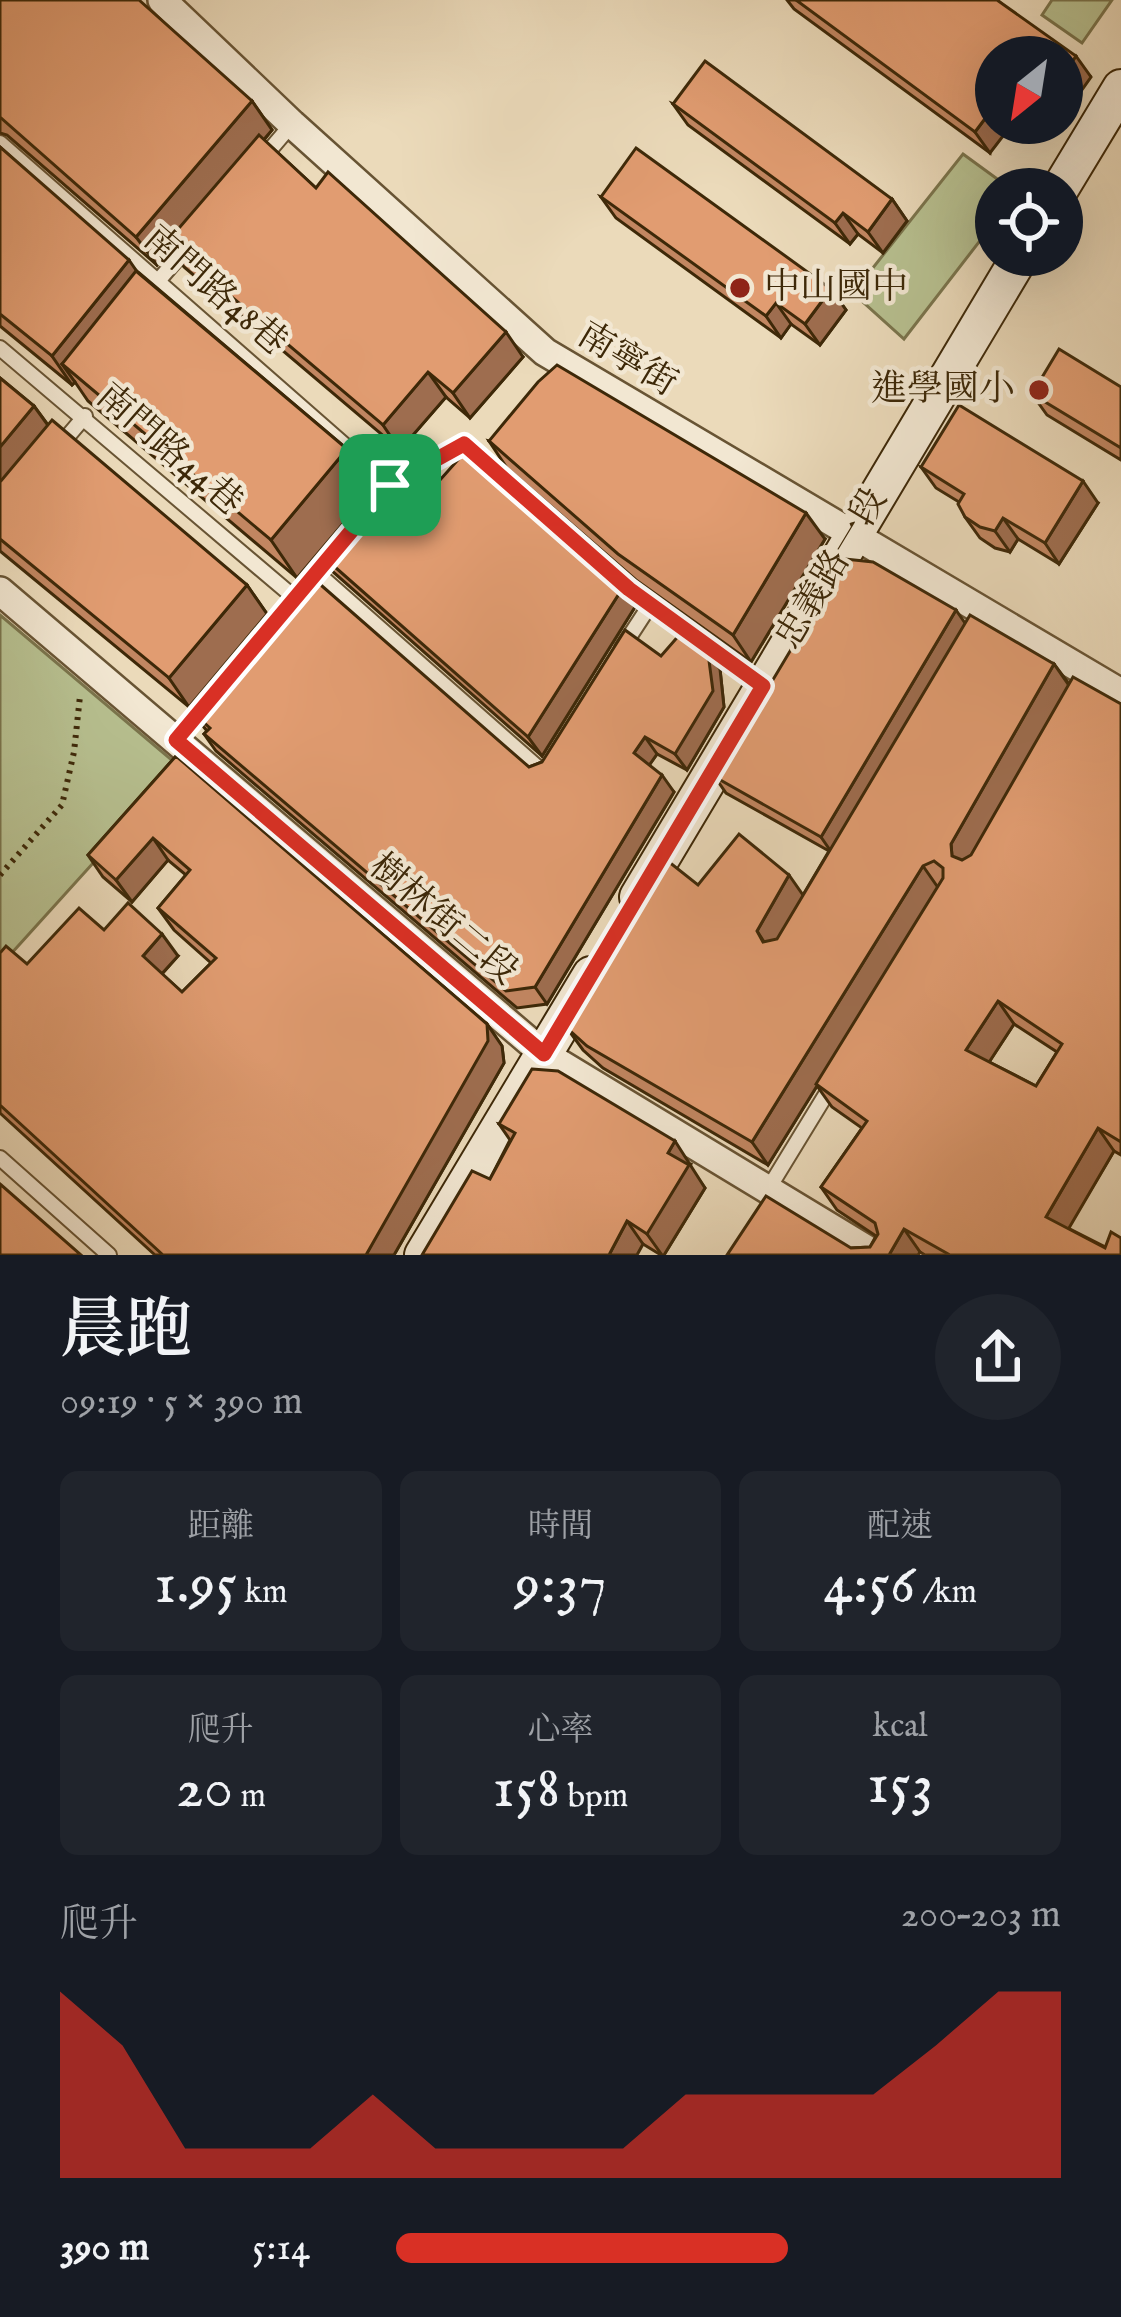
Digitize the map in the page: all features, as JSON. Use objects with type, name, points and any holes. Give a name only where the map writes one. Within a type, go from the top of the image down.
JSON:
[{"type":"street","name":"南寧街","points":[[162,0],[544,352],[852,535],[981,624],[1085,685],[1121,693]]},
{"type":"street","points":[[1073,168],[1121,88]]},
{"type":"street","name":"忠義路一段","points":[[423,1255],[1008,276]]},
{"type":"street","name":"樹林街二段","points":[[0,591],[544,1054],[876,1255]]},
{"type":"lane","points":[[247,176],[292,124]]},
{"type":"lane","name":"南門路48巷","points":[[0,143],[390,485]]},
{"type":"lane","points":[[152,304],[202,229]]},
{"type":"lane","name":"南門路44巷","points":[[0,348],[296,599]]},
{"type":"lane","points":[[71,405],[84,388]]},
{"type":"lane","points":[[42,467],[85,416]]},
{"type":"lane","points":[[364,516],[390,485],[464,444],[650,605],[763,686]]},
{"type":"lane","points":[[283,615],[350,532]]},
{"type":"lane","points":[[316,573],[544,772],[555,754]]},
{"type":"lane","points":[[614,661],[650,605]]},
{"type":"lane","points":[[176,740],[216,693]]},
{"type":"lane","points":[[767,1191],[840,1073]]},
{"type":"lane","points":[[0,1158],[109,1255]]},
{"type":"path","points":[[0,875],[62,805],[74,752],[84,662]]},
{"type":"green space","points":[[1052,0],[1112,0],[1083,42],[1083,36],[1072,36],[1042,15]]},
{"type":"green space","points":[[963,154],[982,168],[975,168],[975,247],[904,339],[853,293]]},
{"type":"green space","points":[[0,615],[180,767],[0,966]]},
{"type":"building","points":[[0,0],[139,0],[252,101],[136,237],[0,117]]},
{"type":"building","points":[[796,0],[997,0],[1048,36],[975,36],[975,132]]},
{"type":"building","points":[[705,61],[892,199],[868,232],[843,213],[835,223],[673,104]]},
{"type":"building","points":[[259,135],[316,188],[328,172],[506,332],[453,393],[428,372],[383,425],[167,242]]},
{"type":"building","points":[[0,147],[129,260],[52,356],[0,314]]},
{"type":"building","points":[[636,148],[831,289],[805,324],[776,303],[766,316],[601,197]]},
{"type":"building","points":[[136,271],[347,449],[271,540],[62,364]]},
{"type":"building","points":[[1059,349],[1121,387],[1121,448],[1032,394]]},
{"type":"building","points":[[557,365],[806,513],[733,635],[618,554],[489,441]]},
{"type":"building","points":[[0,378],[34,406],[0,447]]},
{"type":"building","points":[[959,405],[1083,481],[1045,543],[1003,518],[995,531],[980,527],[965,517],[958,504],[964,494],[921,467]]},
{"type":"building","points":[[52,420],[247,585],[169,678],[0,539],[0,482]]},
{"type":"building","points":[[464,453],[622,589],[528,737],[319,553],[381,479],[415,508]]},
{"type":"building","points":[[845,559],[873,562],[956,610],[821,837],[715,777]]},
{"type":"building","points":[[306,572],[529,767],[542,762],[625,630],[661,656],[681,633],[708,653],[713,691],[675,754],[645,737],[634,753],[662,775],[535,987],[506,991],[204,734],[210,728],[191,711]]},
{"type":"building","points":[[970,615],[1054,664],[951,844],[952,856],[962,860],[971,855],[1073,677],[1121,704],[1121,1142],[1098,1128],[1046,1217],[1105,1248],[1111,1232],[1121,1238],[1121,1255],[950,1255],[904,1229],[889,1255],[727,1255],[766,1196],[851,1248],[870,1247],[878,1234],[875,1223],[821,1187],[867,1121],[816,1084],[943,878],[943,868],[934,861],[923,866],[752,1142],[587,1046],[567,1028],[568,1006],[659,854],[698,885],[739,834],[789,875],[757,931],[763,942],[777,939]],"holes":[[[998,1001],[1062,1044],[1036,1086],[966,1050]]]},
{"type":"building","points":[[176,756],[487,1024],[488,1041],[366,1255],[163,1255],[0,1105],[0,953],[6,946],[27,964],[79,908],[104,930],[128,903],[162,934],[143,956],[182,992],[216,958],[158,908],[190,870],[153,838],[116,880],[88,855]]},
{"type":"building","points":[[532,1069],[558,1071],[675,1141],[668,1153],[689,1165],[647,1234],[627,1221],[609,1255],[422,1255],[472,1171],[490,1179],[515,1133],[499,1124]]},
{"type":"building","points":[[0,1184],[81,1255],[0,1255]]},
{"type":"place","name":"中山國中","points":[[740,288]]},
{"type":"place","name":"進學國小","points":[[1039,390]]},
{"type":"route","points":[[464,444],[629,589],[763,686],[544,1054],[176,740],[390,485],[464,444]]}]
